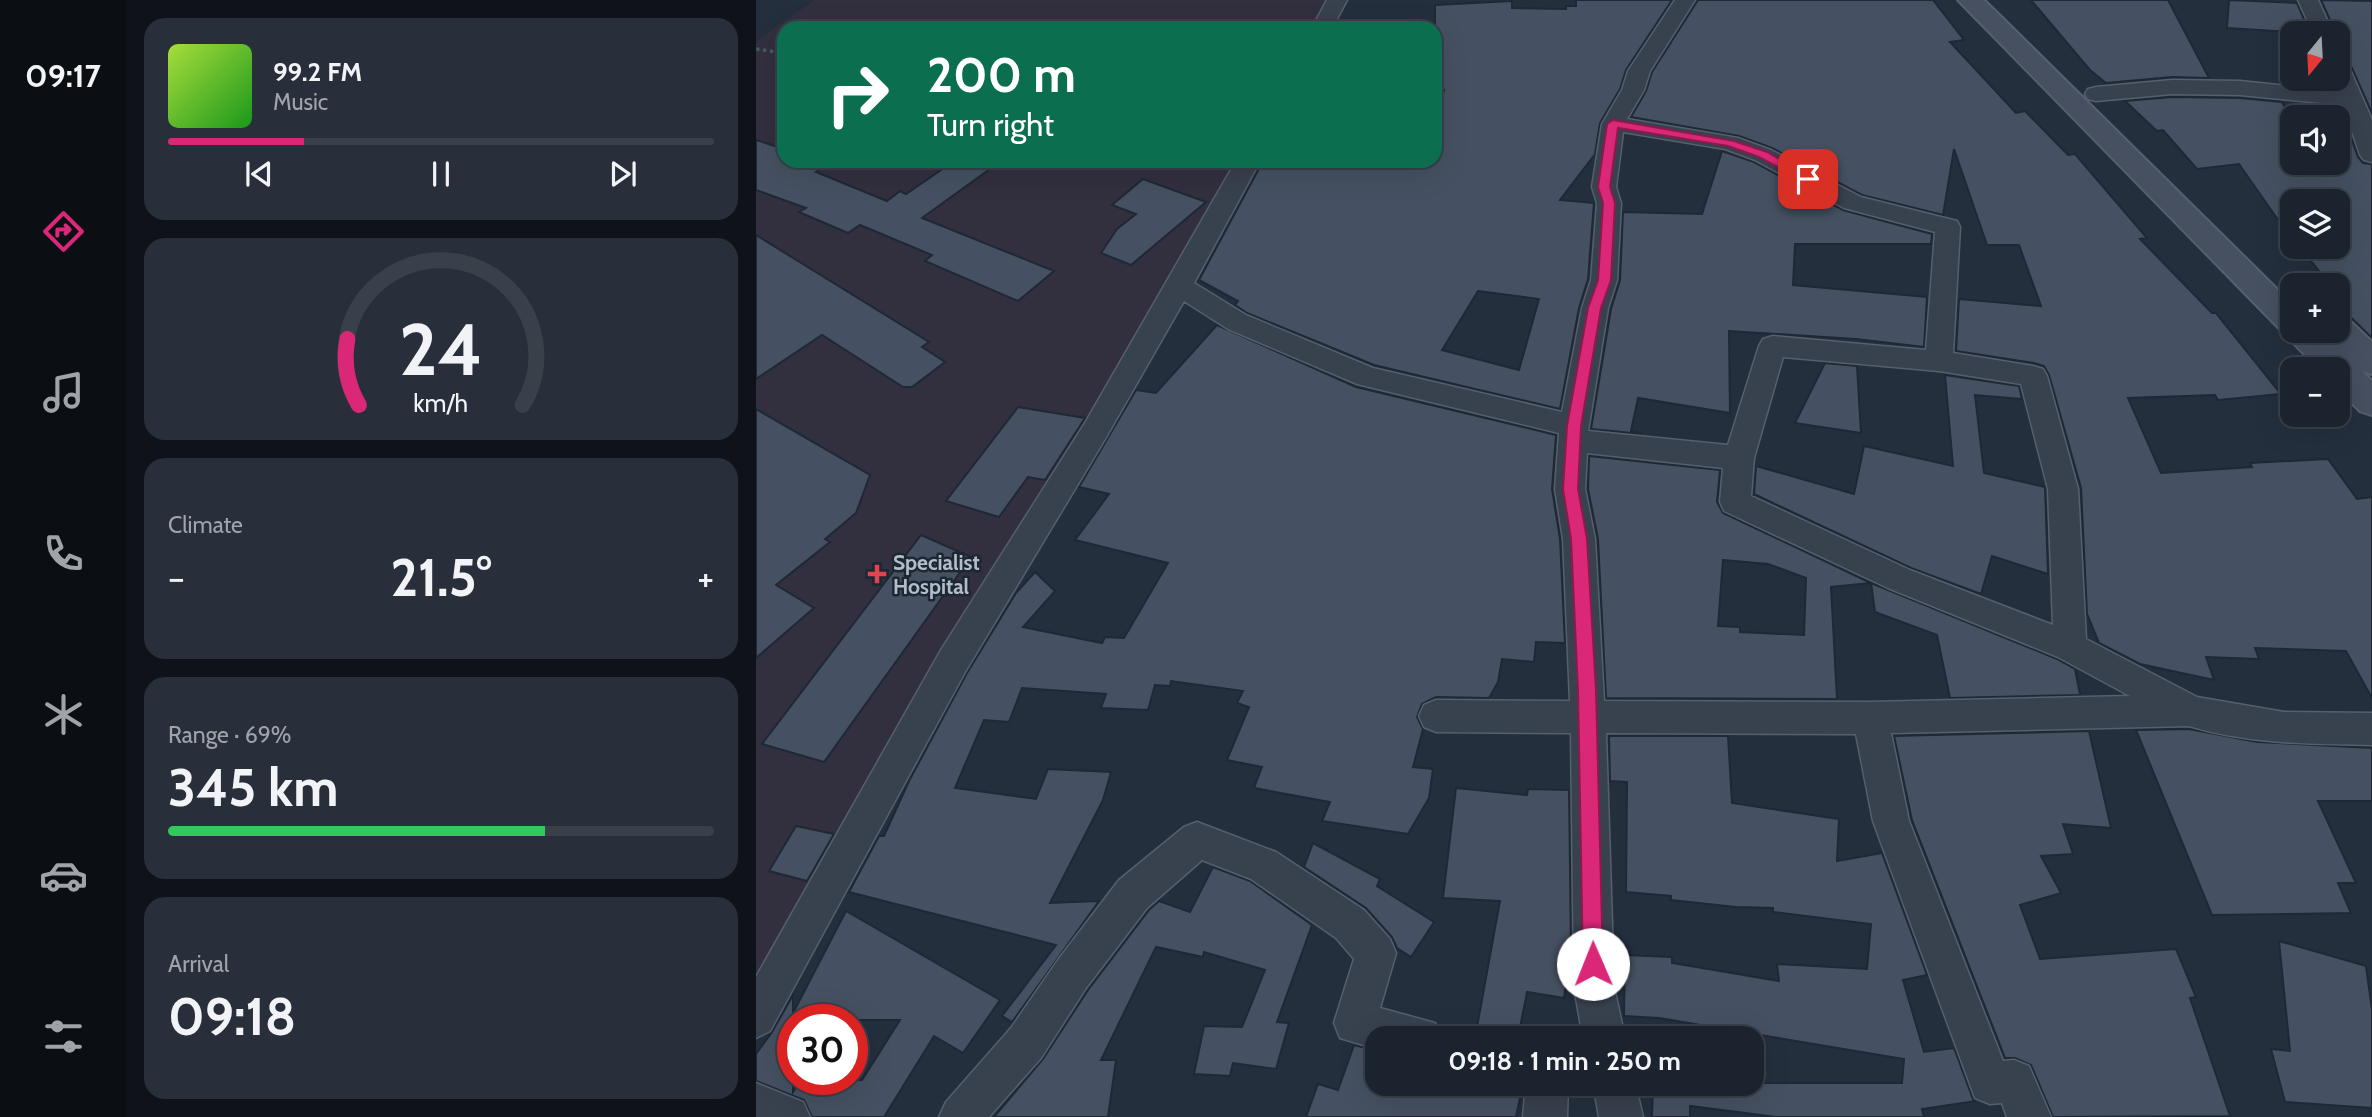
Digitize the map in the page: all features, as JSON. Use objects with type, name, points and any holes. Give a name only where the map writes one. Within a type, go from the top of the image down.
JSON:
[{"type":"main road","points":[[1970,0],[2280,311]]},
{"type":"main road","points":[[1999,0],[2253,247]]},
{"type":"main road","points":[[2350,341],[2372,362]]},
{"type":"main road","points":[[2313,343],[2372,402]]},
{"type":"street","points":[[1326,21],[1337,0]]},
{"type":"street","points":[[1602,1026],[1594,987],[1588,716],[1579,539],[1570,489],[1573,433],[1595,308],[1604,280],[1609,203],[1604,187],[1613,124],[1633,90],[1639,71],[1685,0]]},
{"type":"street","points":[[2308,0],[2318,21]]},
{"type":"street","points":[[2096,94],[2172,87],[2240,88],[2352,99]]},
{"type":"street","points":[[2348,91],[2368,127],[2372,155]]},
{"type":"street","points":[[1613,124],[1730,143],[1763,155],[1853,203],[1948,227],[1939,361]]},
{"type":"street","points":[[756,1017],[953,662],[1180,286],[1244,168]]},
{"type":"street","points":[[1180,286],[1237,322],[1367,377],[1573,433],[1739,458]]},
{"type":"street","points":[[2070,647],[2063,489],[2033,376],[1939,361],[1773,346],[1739,458],[1735,502],[1899,579],[2070,647],[2190,710],[2217,718],[2284,728],[2372,729]]},
{"type":"street","points":[[1436,716],[1870,718],[2190,710]]},
{"type":"street","points":[[1870,718],[1891,821],[1990,1083],[2014,1081],[2029,1117]]},
{"type":"street","points":[[961,1117],[1026,1043],[1072,974],[1133,894],[1197,840],[1263,865],[1350,924],[1376,953],[1355,1023],[1368,1026]]},
{"type":"street","points":[[1545,1117],[1546,1096]]},
{"type":"street","points":[[1617,1096],[1621,1117]]},
{"type":"street","points":[[756,1104],[788,1117]]},
{"type":"path","points":[[756,49],[777,52]]},
{"type":"shaded area","name":"Specialist Hospital","points":[[815,0],[1335,0],[1322,21],[785,21]]},
{"type":"shaded area","name":"Specialist Hospital","points":[[777,26],[777,168],[1236,168],[756,988],[756,41]]},
{"type":"building","points":[[1576,0],[1672,0],[1626,70],[1620,89],[1600,123],[1595,154],[1560,200],[1594,203],[1588,279],[1579,308],[1560,409],[1374,365],[1247,313],[1235,305],[1238,301],[1199,280],[1259,168],[1442,168],[1442,21],[1435,21],[1435,5],[1512,1],[1512,8],[1566,9],[1566,6],[1576,6]],"holes":[[[1478,291],[1539,299],[1519,370],[1442,350]]]},
{"type":"building","points":[[1698,0],[1933,0],[1964,40],[1950,42],[2016,113],[2025,111],[2068,155],[2075,154],[2147,238],[2140,239],[2212,313],[2216,313],[2280,393],[2218,400],[2215,395],[2128,398],[2161,473],[2252,467],[2250,463],[2328,459],[2357,499],[2372,497],[2372,698],[2346,651],[2255,648],[2259,659],[2206,657],[2214,680],[2140,664],[2099,643],[2087,614],[2081,488],[2049,375],[2044,366],[2034,363],[1956,351],[1959,299],[2041,306],[2019,245],[1987,245],[1954,149],[1943,215],[1862,195],[1772,148],[1739,136],[1631,117],[1646,91],[1652,72]]},
{"type":"building","points":[[2031,0],[2168,0],[2209,78],[2172,77],[2106,83],[2090,70]]},
{"type":"building","points":[[2229,0],[2297,3],[2305,21],[2280,21],[2280,31],[2227,28]]},
{"type":"building","points":[[2321,0],[2372,1],[2372,113],[2350,64],[2350,21],[2331,21]]},
{"type":"building","points":[[2172,97],[2282,102],[2280,175],[2350,175],[2350,135],[2358,157],[2363,163],[2372,164],[2372,338],[2350,317],[2350,273],[2321,273],[2309,259],[2350,259],[2350,189],[2280,189],[2280,223],[2239,164],[2197,169],[2163,130],[2157,131],[2125,101]]},
{"type":"building","points":[[756,140],[777,147],[777,168],[822,168],[816,172],[887,201],[900,191],[906,194],[944,168],[991,168],[922,218],[1054,271],[1018,301],[925,261],[932,255],[860,225],[848,233],[799,212],[806,208],[756,190]]},
{"type":"building","points":[[1722,151],[1754,162],[1843,210],[1932,234],[1931,244],[1795,244],[1793,285],[1927,297],[1924,347],[1856,339],[1729,331],[1730,413],[1638,398],[1631,431],[1642,434],[1591,429],[1611,309],[1620,280],[1623,212],[1702,214]]},
{"type":"building","points":[[1143,179],[1206,202],[1131,265],[1101,253],[1117,229],[1136,214],[1112,205]]},
{"type":"building","points":[[756,235],[929,342],[922,347],[945,362],[912,387],[903,387],[822,335],[756,379]]},
{"type":"building","points":[[1217,325],[1356,387],[1556,435],[1552,489],[1560,539],[1565,643],[1536,642],[1534,662],[1502,659],[1498,682],[1489,698],[1436,697],[1422,704],[1417,717],[1423,729],[1413,767],[1433,769],[1429,798],[1408,834],[1322,821],[1330,802],[1254,788],[1262,767],[1227,760],[1249,707],[1237,703],[1243,691],[1171,681],[1170,686],[1155,685],[1148,710],[1101,708],[1106,694],[1022,688],[1009,722],[984,720],[955,788],[1036,799],[1048,769],[1111,772],[1103,800],[1050,903],[1099,901],[1012,1022],[1002,1016],[1056,945],[849,892],[879,836],[884,836],[909,781],[967,673],[1016,593],[1035,572],[1055,591],[1023,627],[1102,643],[1105,637],[1124,638],[1168,563],[1075,540],[1109,494],[1079,487],[1136,390],[1156,393]]},
{"type":"building","points":[[1825,363],[1857,366],[1861,433],[1795,423]]},
{"type":"building","points":[[1945,375],[2019,386],[2022,399],[1975,395],[1984,473],[2045,487],[2048,574],[1992,556],[1981,594],[1911,568],[1754,494],[1756,466],[1854,494],[1864,446],[1953,466]]},
{"type":"building","points":[[1018,407],[1085,418],[1045,480],[1028,477],[999,517],[946,501]]},
{"type":"building","points":[[756,409],[870,475],[856,513],[825,539],[830,542],[776,585],[814,608],[756,658]]},
{"type":"building","points":[[1589,456],[1720,470],[1717,502],[1723,513],[1871,583],[1831,587],[1837,699],[1606,698],[1598,539],[1588,489]],"holes":[[[1723,560],[1768,564],[1806,578],[1804,635],[1740,632],[1740,627],[1718,626]]]},
{"type":"building","points":[[921,535],[971,557],[824,762],[762,744]]},
{"type":"building","points":[[1871,583],[2057,659],[2075,669],[2080,695],[1950,698],[1937,635],[1875,612]]},
{"type":"building","points":[[2189,729],[2257,742],[2372,748],[2372,801],[2318,801],[2356,883],[2338,883],[2351,913],[2212,915],[2136,730]]},
{"type":"building","points":[[2089,731],[2111,828],[2063,824],[2073,854],[2041,856],[2061,893],[2020,905],[2040,959],[2176,949],[2196,997],[2190,998],[2230,1116],[2053,1117],[2031,1065],[2015,1058],[2005,1058],[1912,820],[1894,736]]},
{"type":"building","points":[[1609,736],[1728,736],[1732,803],[1839,819],[1837,861],[1882,853],[1927,975],[1903,980],[1924,1052],[1954,1048],[1976,1101],[1922,1109],[1924,1117],[1776,1117],[1690,1106],[1690,1117],[1652,1117],[1653,1096],[1764,1096],[1764,1083],[1902,1083],[1904,1059],[1764,1036],[1764,1026],[1707,1026],[1659,1018],[1624,1016],[1625,955],[1672,957],[1672,963],[1779,981],[1777,964],[1867,969],[1871,924],[1773,912],[1773,908],[1671,900],[1671,896],[1626,892],[1627,782],[1610,781]]},
{"type":"building","points":[[1456,788],[1527,795],[1528,789],[1569,790],[1571,949],[1564,998],[1527,992],[1520,1026],[1477,1026],[1500,901],[1443,898]]},
{"type":"building","points":[[796,826],[834,834],[807,881],[769,871]]},
{"type":"building","points":[[1313,843],[1380,879],[1377,886],[1434,922],[1411,957],[1397,948],[1392,937],[1366,908],[1304,867]]},
{"type":"building","points":[[1213,867],[1250,881],[1312,925],[1277,1022],[1289,1023],[1276,1069],[1233,1063],[1230,1076],[1194,1074],[1204,1026],[1242,1027],[1265,970],[1204,952],[1203,957],[1156,947],[1101,1060],[1116,1060],[1108,1117],[994,1117],[1043,1059],[1088,990],[1149,910],[1159,901],[1190,912]]},
{"type":"building","points":[[846,911],[1000,1000],[963,1053],[934,1036],[884,1117],[812,1117],[804,1100],[791,1095],[868,1095],[868,1071],[900,1020],[868,1020],[868,1004],[798,1004]]},
{"type":"building","points":[[2279,941],[2366,966],[2372,1010],[2372,1108],[2285,1102],[2271,1049],[2290,1051]]},
{"type":"building","points":[[777,1023],[777,1089],[756,1081],[756,1054]]},
{"type":"building","points":[[1354,1045],[1365,1048],[1365,1096],[1520,1096],[1516,1117],[1306,1117],[1318,1084],[1338,1090]]},
{"type":"place","name":"Specialist Hospital","points":[[877,574]]},
{"type":"route","points":[[1593,964],[1587,690],[1579,539],[1570,489],[1574,426],[1595,308],[1604,280],[1609,203],[1604,187],[1613,124],[1730,143],[1763,155],[1808,179]]}]
